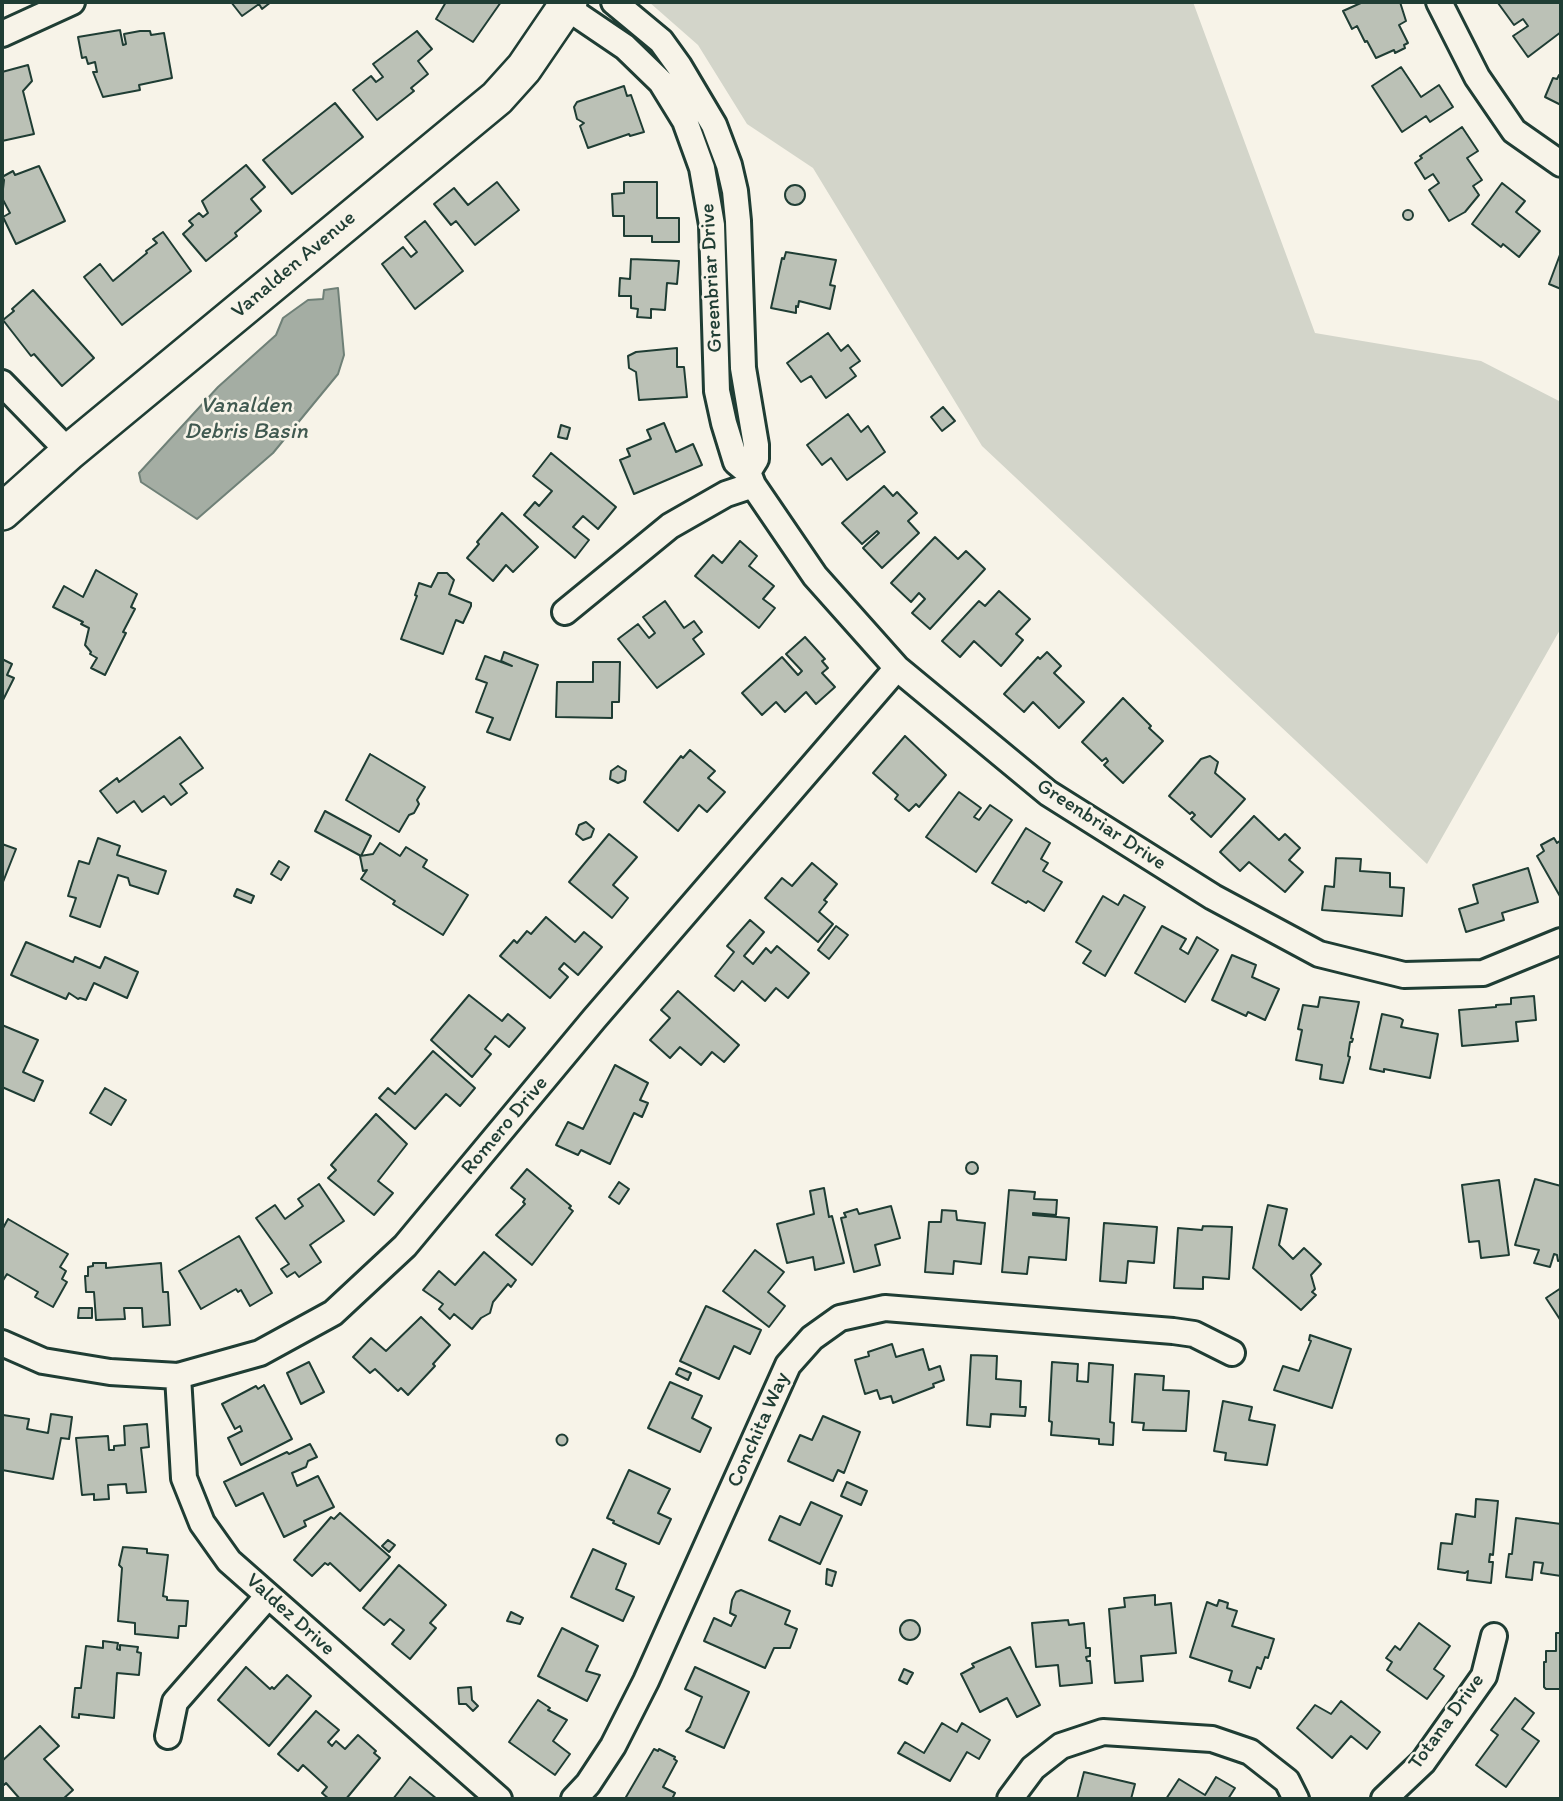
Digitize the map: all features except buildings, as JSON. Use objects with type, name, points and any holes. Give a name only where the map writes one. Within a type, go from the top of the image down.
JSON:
[{"type":"main road","name":"Vanalden Avenue","points":[[2,512],[69,452],[497,98],[524,68],[567,4]]},
{"type":"street","points":[[2,34],[72,2]]},
{"type":"street","name":"Greenbriar Drive","points":[[614,2],[661,41],[679,66],[714,125],[729,165],[738,221],[743,368],[756,445],[751,479]]},
{"type":"street","points":[[1440,2],[1477,77],[1514,131],[1561,164]]},
{"type":"street","name":"Greenbriar Drive","points":[[567,4],[634,56],[661,82],[684,121],[702,168],[712,225],[719,401],[736,462],[751,479],[815,576],[897,668],[1048,793],[1213,897],[1319,954],[1404,975],[1483,973],[1561,941]]},
{"type":"street","points":[[2,383],[69,452]]},
{"type":"street","points":[[565,611],[670,526],[751,479]]},
{"type":"street","name":"Romero Drive","points":[[2,1343],[43,1361],[110,1372],[178,1376],[260,1353],[333,1313],[405,1246],[603,1009],[897,668]]},
{"type":"street","name":"Conchita Way","points":[[574,1799],[613,1746],[646,1681],[788,1365],[812,1338],[840,1318],[885,1308],[1173,1331],[1194,1334],[1232,1353]]},
{"type":"street","name":"Valdez Drive","points":[[178,1376],[184,1478],[202,1523],[229,1561],[499,1799]]},
{"type":"street","points":[[168,1736],[175,1702],[267,1597]]},
{"type":"street","name":"Totana Drive","points":[[1384,1799],[1423,1762],[1484,1676],[1494,1636]]},
{"type":"street","points":[[1010,1799],[1033,1768],[1061,1746],[1103,1732],[1212,1739],[1225,1743],[1250,1752],[1287,1781],[1296,1799]]},
{"type":"shaded area","points":[[649,2],[1193,2],[1315,333],[1481,361],[1561,402],[1561,628],[1427,864],[982,446],[813,168],[747,124],[698,45]]},
{"type":"water","name":"Vanalden Debris Basin","points":[[338,288],[344,355],[338,374],[273,453],[197,519],[141,482],[139,473],[218,387],[276,335],[283,318],[308,300],[323,299],[324,290]]}]
